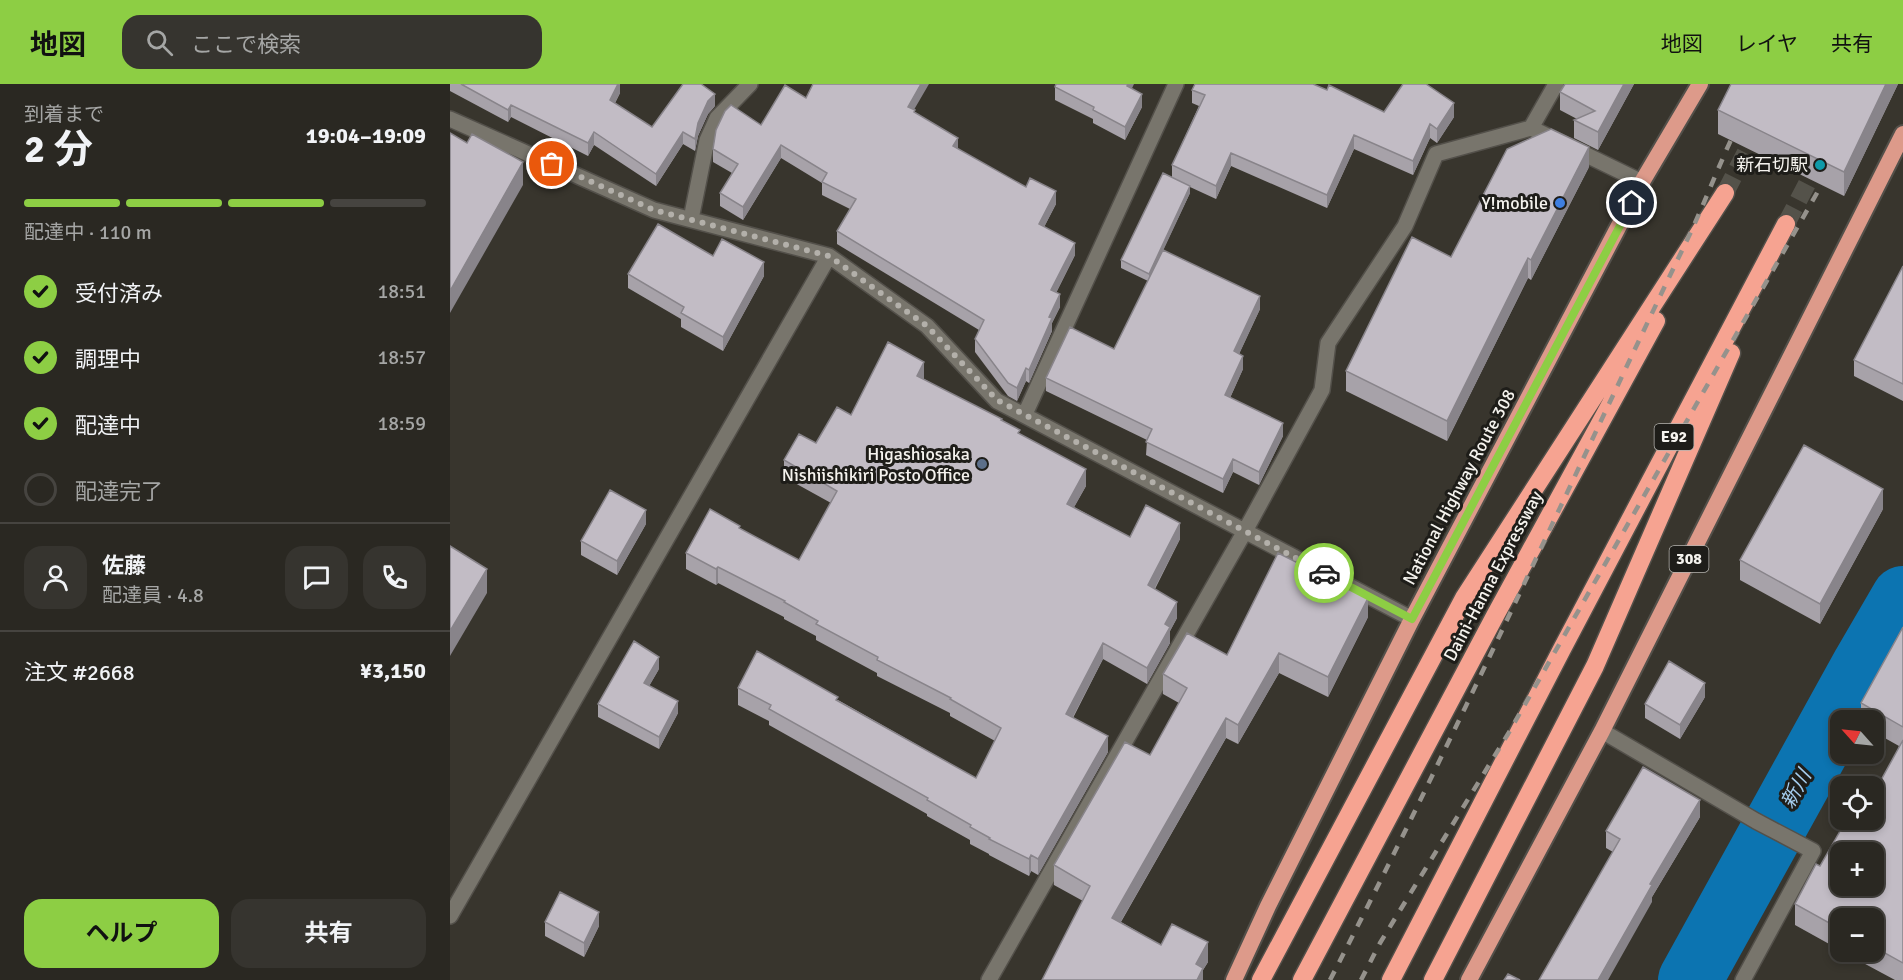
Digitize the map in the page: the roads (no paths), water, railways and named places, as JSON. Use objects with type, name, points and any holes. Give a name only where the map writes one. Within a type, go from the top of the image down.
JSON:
[{"type":"highway","name":"National Highway Route 308","points":[[1234,980],[1268,906],[1412,619],[1642,182],[1700,84]]},
{"type":"highway","name":"308","points":[[1469,980],[1602,731],[1903,134]]},
{"type":"highway","name":"Daini-Hanna Expressway","points":[[1261,980],[1464,598],[1725,193],[1496,614],[1302,980]]},
{"type":"highway","name":"E92","points":[[1391,980],[1786,224],[1595,666],[1433,980]]},
{"type":"street","points":[[691,219],[707,140],[717,118],[750,84]]},
{"type":"street","points":[[1025,414],[1176,84]]},
{"type":"street","points":[[1531,128],[1556,84]]},
{"type":"street","points":[[450,119],[654,210],[829,256],[927,326],[997,400],[1412,619]]},
{"type":"street","points":[[989,980],[1245,531],[1322,390],[1328,342],[1405,226],[1436,154],[1531,128],[1642,182]]},
{"type":"street","points":[[450,916],[829,256]]},
{"type":"street","points":[[1602,731],[1756,821],[1813,851],[1743,980]]},
{"type":"waterway","name":"新川","points":[[1690,980],[1903,598]]},
{"type":"tunnel","points":[[1725,193],[1781,84]]},
{"type":"tunnel","points":[[1786,224],[1821,157]]},
{"type":"railway","points":[[1330,980],[1467,703],[1688,238],[1738,125]]},
{"type":"railway","points":[[1361,980],[1380,943],[1508,734],[1829,172]]},
{"type":"place","name":"新石切駅","points":[[1820,165]]},
{"type":"place","name":"Y!mobile","points":[[1560,203]]},
{"type":"place","name":"Higashiosaka Nishiishikiri Posto Office","points":[[982,464]]}]
